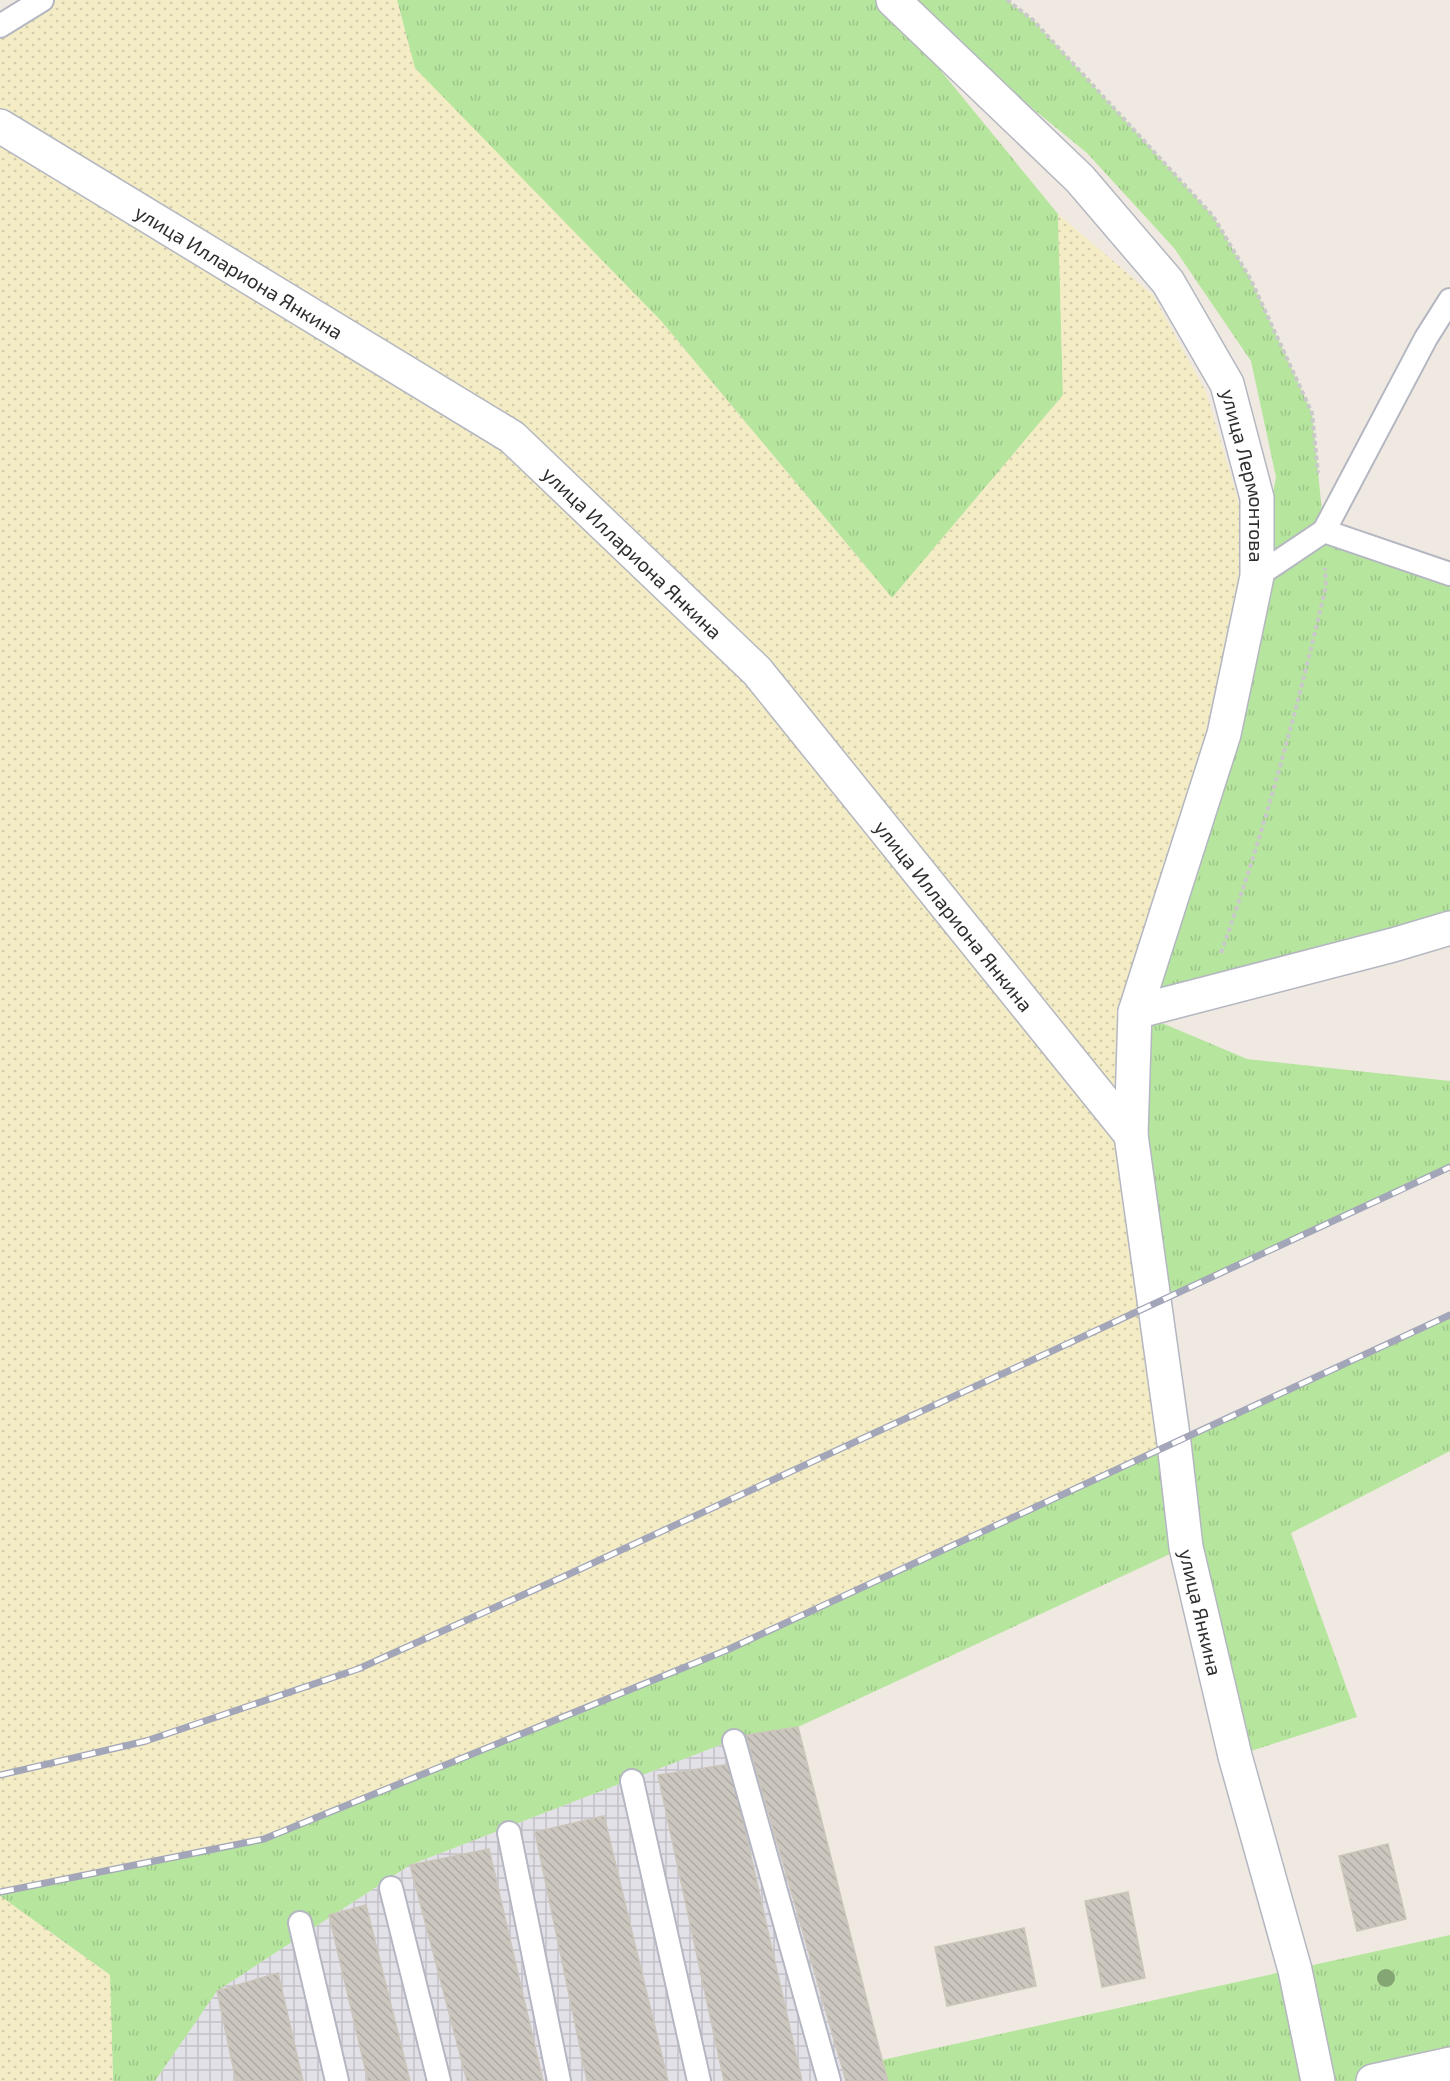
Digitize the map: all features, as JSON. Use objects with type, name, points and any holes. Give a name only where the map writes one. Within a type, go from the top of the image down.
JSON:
[{"type":"street","name":"улица Лермонтова","points":[[892,0],[1080,179],[1168,282],[1227,384],[1257,498],[1257,576],[1224,734],[1136,1012],[1131,1135]]},
{"type":"street","name":"улица Иллариона Янкина","points":[[0,126],[512,437],[757,671],[1131,1135]]},
{"type":"street","points":[[1136,1012],[1450,928]]},
{"type":"street","name":"улица Янкина","points":[[1131,1135],[1174,1443],[1186,1547],[1235,1756],[1295,1970],[1318,2081]]},
{"type":"street","points":[[1372,2081],[1450,2064]]},
{"type":"lane","points":[[0,26],[42,0]]},
{"type":"lane","points":[[1257,576],[1324,531],[1426,338],[1450,300]]},
{"type":"lane","points":[[1324,531],[1450,574]]},
{"type":"lane","points":[[734,1741],[829,2081]]},
{"type":"lane","points":[[632,1781],[699,2081]]},
{"type":"lane","points":[[509,1833],[559,2081]]},
{"type":"lane","points":[[391,1888],[439,2081]]},
{"type":"lane","points":[[300,1923],[337,2081]]},
{"type":"shaded area","points":[[798,1727],[888,2081],[155,2081],[217,1991],[410,1865],[746,1735]]},
{"type":"green space","points":[[397,0],[883,0],[1058,214],[1063,395],[892,598],[661,321],[414,68]]},
{"type":"green space","points":[[900,0],[1007,0],[1033,20],[1213,216],[1251,280],[1312,413],[1324,531],[1450,574],[1450,928],[1136,1012],[1247,1059],[1450,1081],[1450,1167],[1153,1303],[1135,1012],[1257,576],[1276,477],[1251,361],[1174,248],[1087,153]]},
{"type":"green space","points":[[1450,1315],[1450,1451],[1291,1533],[1357,1717],[1235,1756],[1185,1547],[798,1727],[746,1735],[410,1865],[217,1991],[155,2081],[113,2081],[110,1975],[0,1896],[0,1892],[264,1839],[727,1650]]},
{"type":"green space","points":[[1450,1935],[1450,2064],[1373,2081],[888,2081],[882,2060]]},
{"type":"sand","points":[[42,0],[397,0],[415,68],[661,321],[892,598],[1063,395],[1058,214],[1153,295],[1206,392],[1237,496],[1257,576],[1135,1012],[1174,1443],[727,1650],[264,1839],[0,1892],[0,26]]},
{"type":"sand","points":[[0,1896],[110,1975],[113,2081],[0,2081]]},
{"type":"building","points":[[798,1727],[888,2081],[846,2081],[746,1735]]},
{"type":"building","points":[[730,1764],[802,2081],[724,2081],[658,1775]]},
{"type":"building","points":[[604,1816],[668,2081],[587,2081],[535,1832]]},
{"type":"building","points":[[1388,1844],[1406,1919],[1357,1931],[1339,1856]]},
{"type":"building","points":[[489,1849],[543,2081],[467,2081],[410,1865]]},
{"type":"building","points":[[1128,1892],[1145,1978],[1102,1987],[1085,1901]]},
{"type":"building","points":[[366,1905],[410,2081],[368,2081],[329,1915]]},
{"type":"building","points":[[1024,1928],[1036,1986],[947,2006],[935,1947]]},
{"type":"building","points":[[278,1973],[303,2081],[236,2081],[217,1991]]},
{"type":"railway","points":[[0,1775],[146,1741],[358,1669],[565,1576],[1450,1167]]},
{"type":"railway","points":[[0,1892],[264,1839],[727,1650],[1450,1315]]}]
